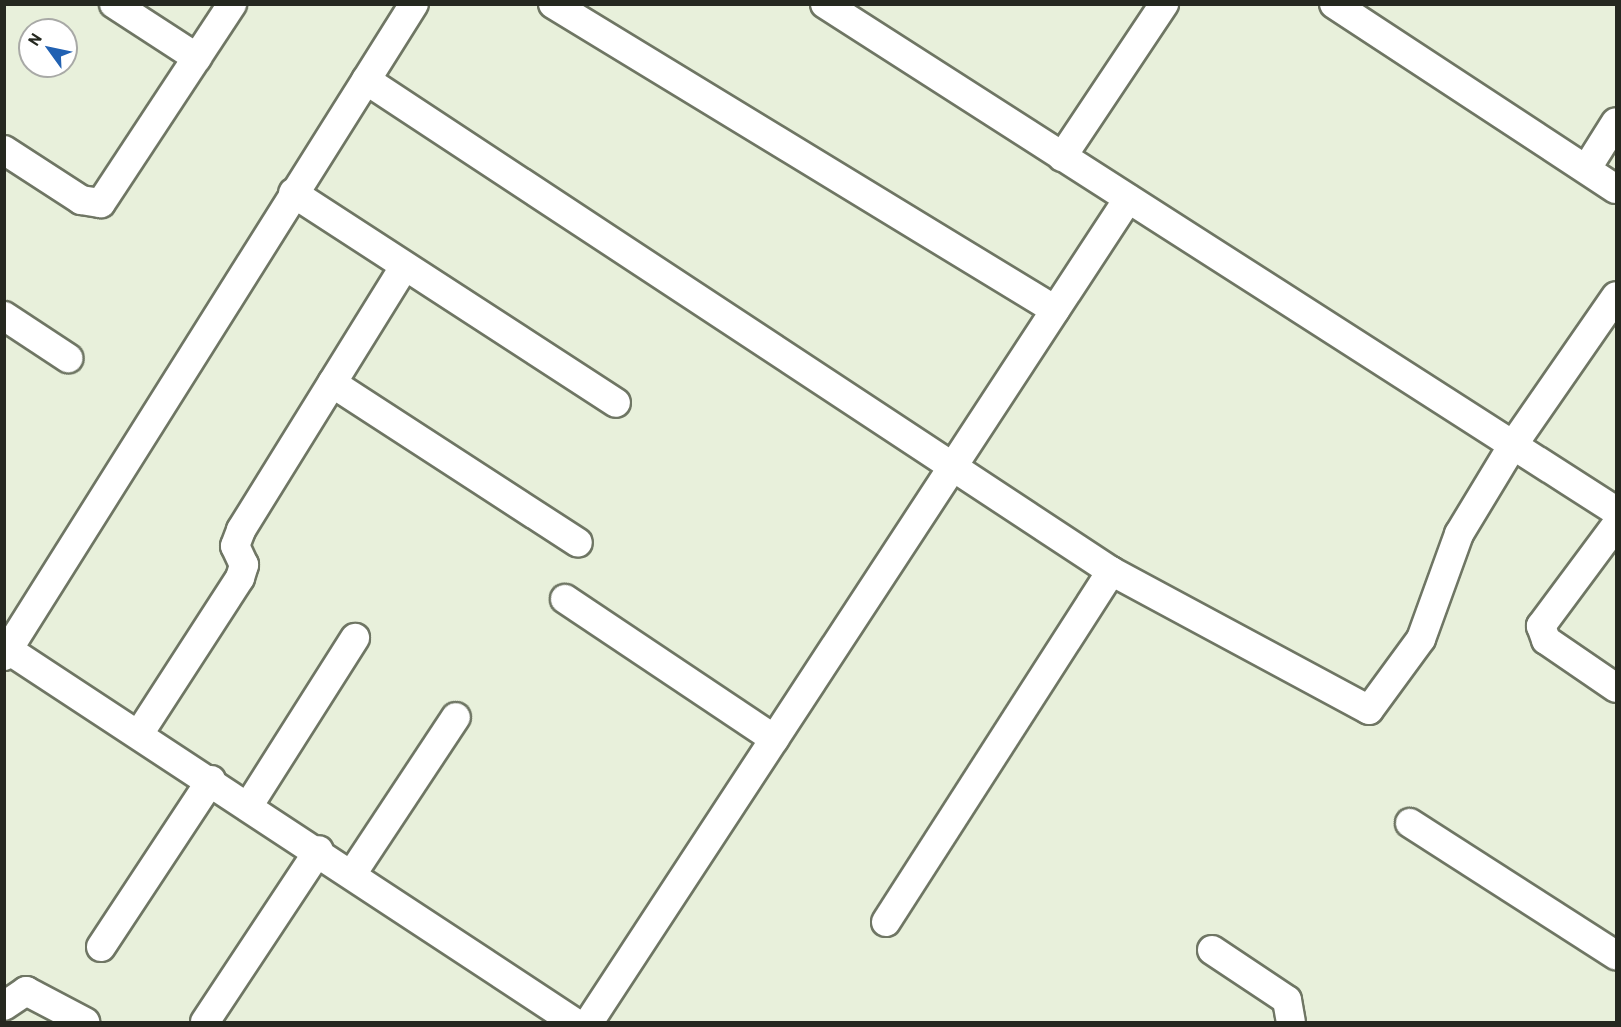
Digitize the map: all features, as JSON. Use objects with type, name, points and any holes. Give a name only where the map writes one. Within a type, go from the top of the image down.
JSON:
[{"type":"street","points":[[114,4],[197,58]]},
{"type":"street","points":[[4,150],[81,200],[101,203],[232,4]]},
{"type":"street","points":[[414,4],[6,651],[318,850],[574,1023]]},
{"type":"street","points":[[553,4],[1055,310]]},
{"type":"street","points":[[825,4],[859,14],[1062,157],[1617,511]]},
{"type":"street","points":[[1062,157],[1164,4]]},
{"type":"street","points":[[1334,4],[1617,189]]},
{"type":"street","points":[[366,80],[954,464],[1111,571],[1369,710],[1421,639],[1459,534],[1513,445],[1617,296]]},
{"type":"street","points":[[1587,168],[1617,122]]},
{"type":"street","points":[[293,193],[616,403]]},
{"type":"street","points":[[589,1023],[1128,199]]},
{"type":"street","points":[[139,734],[240,578],[244,565],[235,546],[241,530],[404,267]]},
{"type":"street","points":[[4,316],[69,358]]},
{"type":"street","points":[[332,383],[578,543]]},
{"type":"street","points":[[1617,525],[1541,626],[1546,640],[1617,688]]},
{"type":"street","points":[[886,922],[1111,571]]},
{"type":"street","points":[[565,599],[774,739]]},
{"type":"street","points":[[249,805],[355,638]]},
{"type":"street","points":[[352,874],[456,717]]},
{"type":"street","points":[[101,947],[211,780]]},
{"type":"street","points":[[1410,823],[1617,955]]},
{"type":"street","points":[[205,1023],[318,850]]},
{"type":"street","points":[[1212,950],[1287,1000],[1291,1023]]},
{"type":"street","points":[[4,1006],[26,992],[84,1023]]}]
